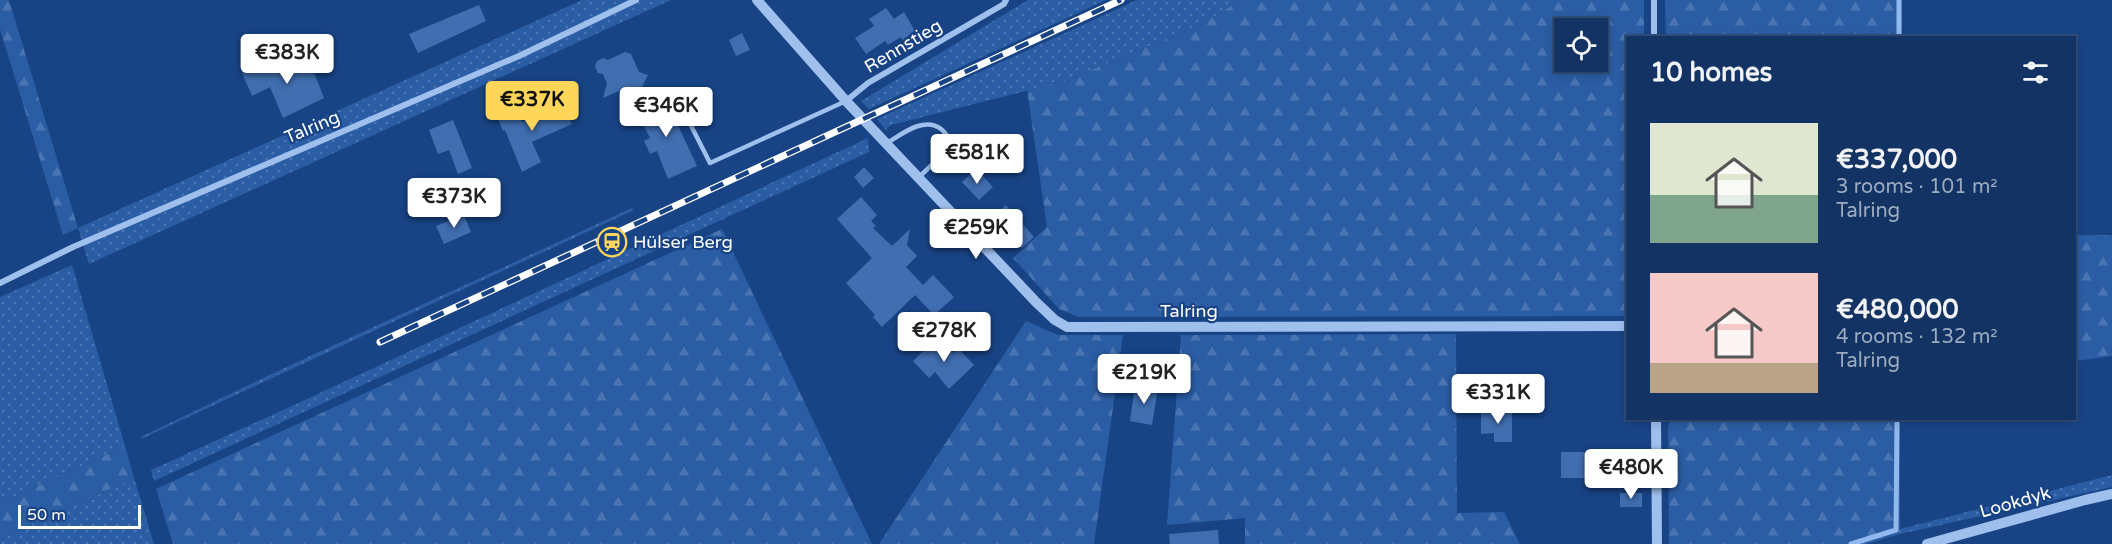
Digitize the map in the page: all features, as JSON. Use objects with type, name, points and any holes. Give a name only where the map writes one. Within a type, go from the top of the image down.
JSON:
[{"type":"street","name":"Talring","points":[[0,283],[73,247],[519,56],[636,0]]},
{"type":"street","name":"Talring","points":[[757,0],[846,101],[1035,301],[1055,320],[1067,327],[1626,326]]},
{"type":"street","name":"Rennstieg","points":[[846,101],[868,83],[1004,4],[1006,0]]},
{"type":"street","points":[[1654,0],[1654,36]]},
{"type":"street","points":[[1656,420],[1657,544]]},
{"type":"street","name":"Lookdyk","points":[[1927,544],[2112,494]]},
{"type":"lane","points":[[677,98],[710,163],[846,101]]},
{"type":"lane","points":[[887,143],[910,128],[926,124],[940,128],[954,144],[919,177]]},
{"type":"green space","points":[[0,0],[9,0],[78,228],[63,235],[0,29]]},
{"type":"green space","points":[[582,0],[671,0],[89,264],[78,228]]},
{"type":"green space","points":[[1028,0],[1106,0],[869,109],[861,101]]},
{"type":"green space","points":[[1137,0],[1241,0],[1202,24],[1065,81],[891,125],[886,130],[877,119]]},
{"type":"green space","points":[[1241,0],[1644,0],[1644,36],[1626,36],[1626,316],[1079,317],[1059,309],[1013,258],[1047,227],[1027,90],[1065,81],[1202,24]]},
{"type":"green space","points":[[1665,0],[1902,0],[1902,36],[1666,36]]},
{"type":"green space","points":[[868,138],[869,152],[154,481],[151,470]]},
{"type":"green space","points":[[632,208],[634,210],[141,439],[280,370]]},
{"type":"green space","points":[[722,229],[872,544],[173,544],[156,489]]},
{"type":"green space","points":[[2076,235],[2112,235],[2112,356],[2076,361]]},
{"type":"green space","points":[[72,265],[125,446],[0,503],[0,297]]},
{"type":"green space","points":[[1026,321],[1058,335],[1123,335],[1094,544],[879,544]]},
{"type":"green space","points":[[1456,334],[1457,513],[1504,512],[1520,544],[1245,544],[1245,518],[1167,525],[1181,335]]},
{"type":"green space","points":[[1670,420],[1900,420],[1900,529],[1853,544],[1669,544]]},
{"type":"green space","points":[[125,446],[134,478],[0,539],[0,503]]},
{"type":"green space","points":[[2112,475],[2112,487],[1900,534],[1866,544],[1853,544],[1900,529]]},
{"type":"green space","points":[[134,478],[154,544],[0,544],[0,539]]},
{"type":"building","points":[[479,5],[486,21],[418,53],[409,34]]},
{"type":"building","points":[[886,8],[894,19],[904,12],[915,31],[902,40],[901,37],[888,45],[885,41],[866,54],[855,38],[874,26],[869,19]]},
{"type":"building","points":[[742,33],[750,50],[736,56],[729,40]]},
{"type":"building","points":[[625,52],[631,54],[639,72],[648,75],[630,110],[621,90],[603,98],[607,84],[603,74],[598,73],[595,66],[597,61],[603,58],[608,60]]},
{"type":"building","points":[[307,55],[324,98],[283,118],[270,87],[252,96],[242,73],[265,63],[270,73]]},
{"type":"building","points":[[665,98],[697,166],[668,179],[657,151],[650,154],[644,141],[650,138],[636,110]]},
{"type":"building","points":[[563,103],[572,124],[532,142],[541,162],[522,172],[497,116],[515,107],[522,122]]},
{"type":"building","points":[[453,120],[472,168],[458,174],[449,150],[438,154],[429,130]]},
{"type":"building","points":[[864,167],[874,178],[863,188],[854,177]]},
{"type":"building","points":[[976,169],[993,187],[979,200],[962,182]]},
{"type":"building","points":[[861,197],[877,215],[871,221],[876,226],[873,228],[892,246],[910,229],[907,245],[917,256],[906,267],[923,285],[933,275],[954,297],[934,315],[915,295],[882,327],[873,317],[875,315],[846,283],[872,258],[837,219]]},
{"type":"building","points":[[1006,205],[1034,237],[1022,248],[993,217]]},
{"type":"building","points":[[464,215],[471,232],[444,244],[436,226]]},
{"type":"building","points":[[939,336],[953,353],[958,348],[974,365],[949,389],[935,372],[929,378],[913,361]]},
{"type":"building","points":[[1151,384],[1157,394],[1152,425],[1130,421],[1135,387],[1147,388]]},
{"type":"building","points":[[1481,411],[1512,411],[1512,442],[1494,442],[1494,433],[1481,434]]},
{"type":"building","points":[[1561,452],[1597,452],[1597,459],[1602,459],[1602,478],[1561,478]]},
{"type":"building","points":[[1620,493],[1642,493],[1642,507],[1620,507]]},
{"type":"building","points":[[1218,530],[1219,544],[1170,544],[1169,534]]},
{"type":"waterway","points":[[1899,0],[1899,36]]},
{"type":"waterway","points":[[1851,544],[1896,530],[1897,420]]},
{"type":"railway","points":[[380,342],[1121,0]]},
{"type":"place","name":"Hülser Berg","points":[[612,242]]}]
